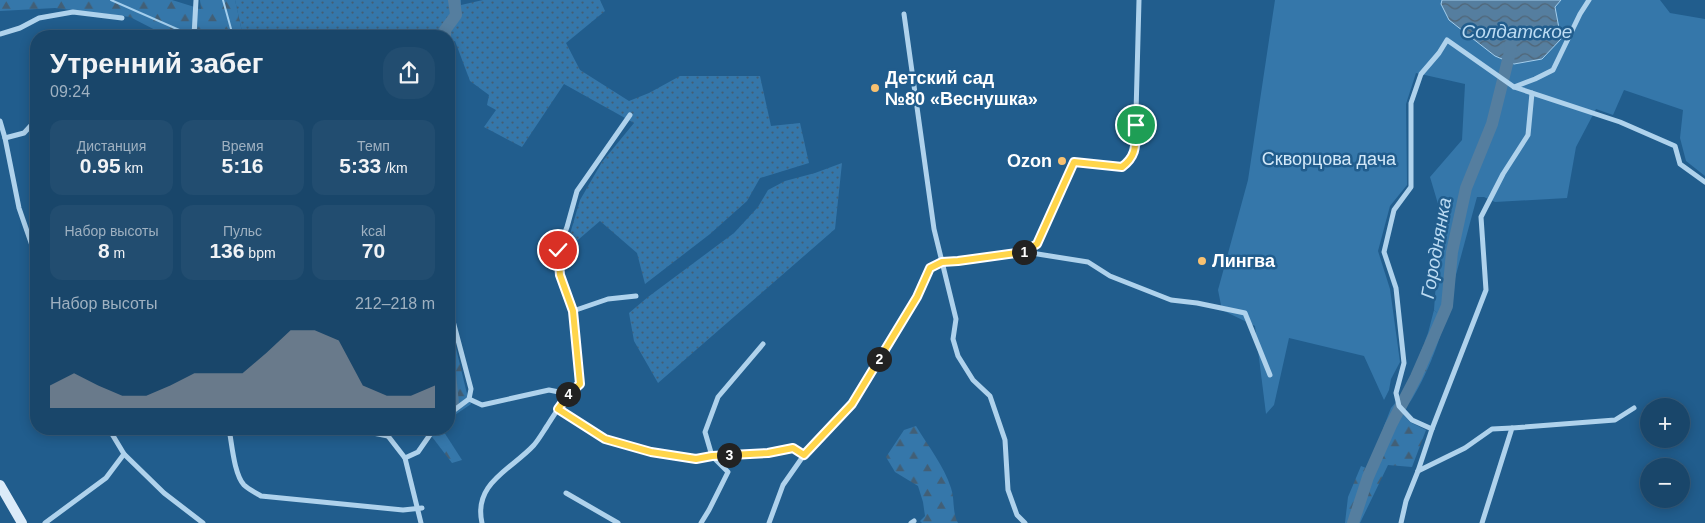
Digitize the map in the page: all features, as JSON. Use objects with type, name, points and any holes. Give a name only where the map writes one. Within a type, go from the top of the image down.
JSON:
[{"type":"main road","points":[[0,485],[22,523]]},
{"type":"street","points":[[194,30],[196,0]]},
{"type":"street","points":[[1024,252],[1037,244],[1074,162],[1122,167],[1130,160],[1135,151],[1140,0]]},
{"type":"street","points":[[1514,87],[1553,70],[1588,0]]},
{"type":"street","points":[[0,34],[20,28],[39,18],[74,12],[122,18]]},
{"type":"street","points":[[904,14],[934,229],[956,319],[953,339],[958,356],[973,380],[990,396],[1005,440],[1008,490],[1017,515],[1025,523]]},
{"type":"street","points":[[1432,429],[1412,420],[1399,406],[1396,393],[1404,363],[1396,288],[1384,252],[1394,210],[1411,187],[1411,103],[1421,74],[1439,53],[1447,40],[1514,87],[1620,122],[1675,146],[1680,164],[1705,182]]},
{"type":"street","points":[[1401,523],[1406,501],[1432,429],[1486,290],[1481,217],[1504,174],[1528,136],[1532,92]]},
{"type":"street","points":[[482,523],[480,506],[482,498],[493,480],[534,444],[569,394],[580,384],[573,311],[560,275],[558,250],[567,227],[577,191],[630,115]]},
{"type":"street","points":[[0,121],[19,208],[30,240]]},
{"type":"street","points":[[5,138],[24,133],[30,126]]},
{"type":"street","points":[[769,523],[783,485],[804,455],[852,404],[917,297],[930,268],[942,262],[1024,252],[1088,262],[1110,276],[1171,300],[1245,312],[1270,375]]},
{"type":"street","points":[[573,311],[608,299],[636,296]]},
{"type":"street","points":[[455,328],[472,389],[469,399],[455,410]]},
{"type":"street","points":[[700,523],[709,510],[728,472],[712,456],[706,432],[718,397],[763,344]]},
{"type":"street","points":[[469,399],[482,405],[549,390],[569,394]]},
{"type":"street","points":[[1418,471],[1465,448],[1492,429],[1616,420],[1634,408]]},
{"type":"street","points":[[558,409],[605,439],[651,452],[696,459],[712,456],[768,453],[793,448],[804,455]]},
{"type":"street","points":[[1482,523],[1512,428]]},
{"type":"street","points":[[113,435],[124,454],[164,493],[203,523]]},
{"type":"street","points":[[230,435],[235,454],[236,471],[245,485],[260,496],[403,510],[420,508]]},
{"type":"street","points":[[383,435],[388,436],[406,458],[420,508],[421,523]]},
{"type":"street","points":[[406,458],[418,452],[430,435]]},
{"type":"street","points":[[45,523],[106,478],[124,454]]},
{"type":"street","points":[[566,492],[616,522]]},
{"type":"green space","points":[[0,0],[172,0],[201,9],[200,0],[235,0],[242,30],[155,30],[130,17],[55,8],[0,11]]},
{"type":"green space","points":[[235,0],[461,0],[461,5],[483,0],[600,0],[605,11],[566,43],[580,70],[629,101],[649,93],[680,76],[760,76],[771,126],[800,123],[809,163],[760,178],[747,201],[710,234],[645,284],[637,253],[600,221],[565,251],[580,200],[602,162],[634,123],[564,84],[522,147],[484,127],[496,110],[487,105],[489,95],[470,81],[455,41],[455,30],[242,30]]},
{"type":"green space","name":"Скворцова дача","points":[[1275,0],[1660,0],[1670,13],[1705,19],[1705,176],[1686,161],[1680,138],[1683,110],[1624,90],[1613,115],[1596,109],[1576,147],[1567,198],[1495,202],[1484,197],[1477,197],[1444,319],[1434,310],[1441,214],[1430,177],[1462,140],[1465,84],[1416,73],[1406,104],[1407,185],[1390,206],[1378,251],[1390,289],[1400,362],[1391,379],[1389,390],[1384,400],[1364,356],[1289,338],[1274,405],[1266,414],[1255,326],[1222,310],[1218,290],[1248,180]]},
{"type":"green space","points":[[842,163],[835,229],[658,383],[634,341],[629,313],[734,233],[758,207],[768,190],[785,181]]},
{"type":"green space","points":[[1434,310],[1444,319],[1434,355],[1422,382],[1402,413],[1410,422],[1426,430],[1412,467],[1388,465],[1360,523],[1345,523],[1348,497],[1361,466],[1366,468],[1373,455],[1391,408],[1401,396],[1415,367],[1428,333]]},
{"type":"green space","points":[[455,344],[467,394],[471,404],[455,415]]},
{"type":"green space","points":[[916,426],[948,480],[958,523],[922,523],[920,521],[925,516],[918,486],[895,472],[886,457],[904,430]]},
{"type":"green space","points":[[431,435],[446,435],[462,460],[452,463]]},
{"type":"water","name":"Солдатское","points":[[1442,0],[1561,0],[1555,7],[1561,39],[1542,59],[1514,64],[1495,56],[1449,20],[1441,4]]},
{"type":"waterway","points":[[111,0],[179,30]]},
{"type":"waterway","points":[[223,0],[231,30]]},
{"type":"waterway","points":[[445,30],[456,15],[454,0]]},
{"type":"waterway","name":"Городнянка","points":[[1353,523],[1368,477],[1391,425],[1416,377],[1447,306],[1452,252],[1466,188],[1492,124],[1511,48],[1510,45]]},
{"type":"place","name":"Детский сад №80 «Веснушка»","points":[[875,88]]},
{"type":"place","name":"Ozon","points":[[1062,161]]},
{"type":"place","name":"Лингва","points":[[1202,261]]},
{"type":"route","points":[[558,250],[560,275],[573,311],[580,384],[569,394],[558,409],[605,439],[651,452],[696,459],[712,456],[768,453],[793,448],[804,455],[852,404],[917,297],[930,268],[942,262],[1024,252],[1037,244],[1074,162],[1122,167],[1130,160],[1135,151],[1136,125]]}]
